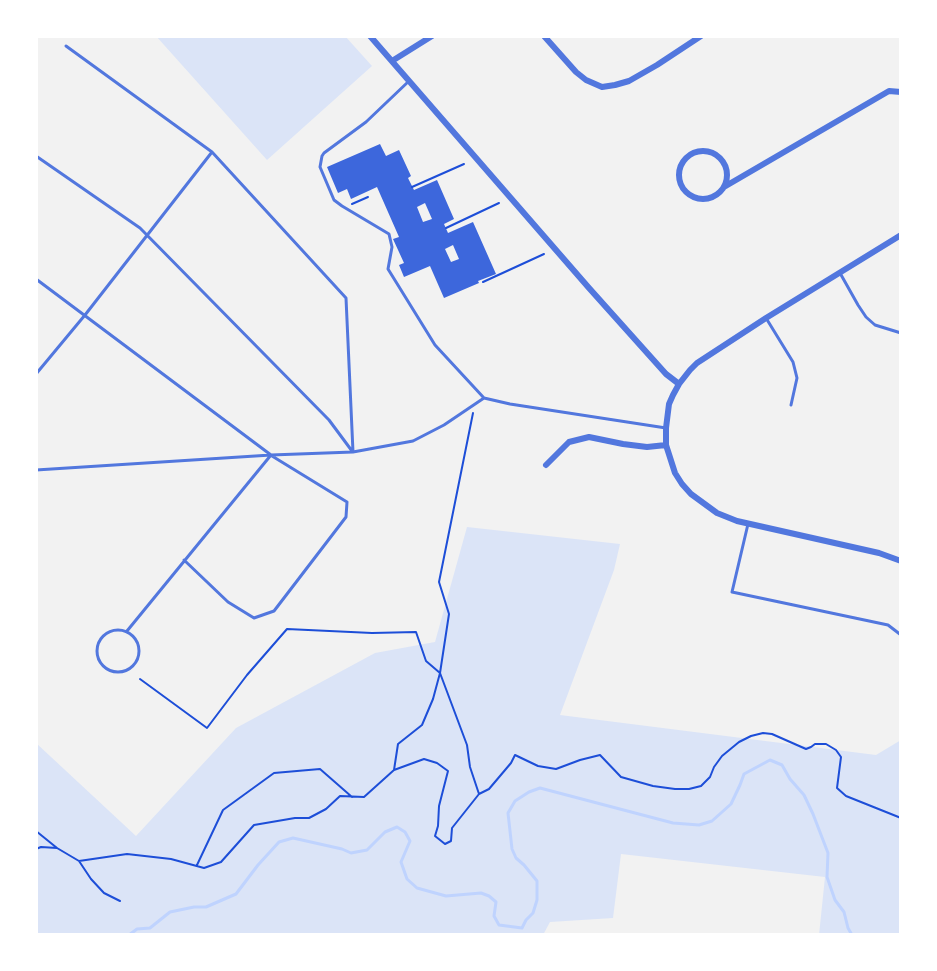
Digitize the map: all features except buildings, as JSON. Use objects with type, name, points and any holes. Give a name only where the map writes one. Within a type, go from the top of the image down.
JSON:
[{"type":"street","points":[[370,36],[589,288],[666,374],[679,384]]},
{"type":"street","points":[[392,61],[432,36]]},
{"type":"street","points":[[544,36],[576,72],[586,80],[602,87],[629,81],[701,36]]},
{"type":"street","points":[[724,187],[728,172],[720,157],[713,153],[697,151],[684,160],[678,175],[684,190],[697,199],[713,198],[724,187],[889,91],[901,92]]},
{"type":"street","points":[[901,235],[697,363],[679,384],[669,404],[666,428],[666,445],[675,473],[691,494],[717,513],[748,524],[879,553],[901,561]]},
{"type":"street","points":[[546,465],[569,441],[590,437],[635,446],[666,445]]},
{"type":"lane","points":[[66,46],[213,152],[346,298],[353,452]]},
{"type":"lane","points":[[409,81],[366,122],[324,153],[320,167],[334,200],[389,234],[392,247],[388,269],[435,345],[484,398],[666,428]]},
{"type":"lane","points":[[36,374],[213,152]]},
{"type":"lane","points":[[36,156],[140,228],[329,420],[353,452]]},
{"type":"lane","points":[[840,273],[858,305],[875,325],[901,333]]},
{"type":"lane","points":[[36,279],[271,455],[347,502],[345,517],[274,611],[254,618],[228,602],[184,560]]},
{"type":"lane","points":[[766,318],[793,362],[797,378],[791,405]]},
{"type":"lane","points":[[36,470],[353,452],[413,441],[484,398]]},
{"type":"lane","points":[[127,631],[271,455]]},
{"type":"lane","points":[[748,524],[732,592],[888,626],[901,634]]},
{"type":"lane","points":[[112,630],[127,631],[139,647],[137,660],[121,672],[108,670],[102,666],[96,652],[100,638],[112,630]]},
{"type":"path","points":[[412,187],[465,164]]},
{"type":"path","points":[[345,208],[368,197]]},
{"type":"path","points":[[446,228],[499,203]]},
{"type":"path","points":[[483,282],[544,255]]},
{"type":"path","points":[[394,771],[398,744],[422,725],[433,699],[440,673],[449,614],[439,582],[474,404]]},
{"type":"path","points":[[140,679],[207,728],[247,675],[287,629],[372,633],[416,632],[426,661],[440,673],[467,745],[478,794]]},
{"type":"path","points":[[79,861],[127,854],[171,859],[204,868],[221,862],[254,825],[309,818],[326,809],[340,796],[364,796],[394,771],[424,759],[437,763],[448,771],[439,806],[435,836],[445,844],[451,841],[452,828],[478,794],[489,789],[515,755],[538,766],[556,770],[600,755],[621,777],[653,786],[689,789],[700,786],[710,777],[722,756],[739,742],[763,733],[772,734],[806,748],[815,744],[826,744],[836,750],[841,757],[837,788],[846,796],[901,818]]},
{"type":"path","points":[[196,866],[223,810],[274,773],[320,769],[352,797]]},
{"type":"path","points":[[36,831],[57,848],[79,861],[98,886],[120,900]]},
{"type":"path","points":[[36,849],[57,848]]},
{"type":"shaded area","points":[[156,36],[345,36],[372,66],[267,160]]},
{"type":"shaded area","points":[[467,527],[620,544],[614,570],[560,715],[876,755],[901,740],[901,935],[819,935],[825,877],[621,854],[613,918],[550,922],[543,935],[36,935],[36,743],[136,836],[236,728],[375,653],[435,642]]},
{"type":"waterway","points":[[129,935],[137,929],[150,928],[170,912],[206,907],[236,894],[279,842],[293,838],[351,853],[367,850],[385,832],[397,827],[405,832],[410,841],[401,862],[407,879],[417,888],[446,896],[481,893],[489,896],[496,902],[494,916],[499,925],[522,928],[533,913],[537,900],[537,881],[516,858],[512,849],[508,813],[515,801],[540,788],[673,823],[699,825],[712,821],[731,804],[744,774],[770,760],[782,765],[790,779],[804,795],[813,814],[828,853],[827,877],[852,935]]}]
